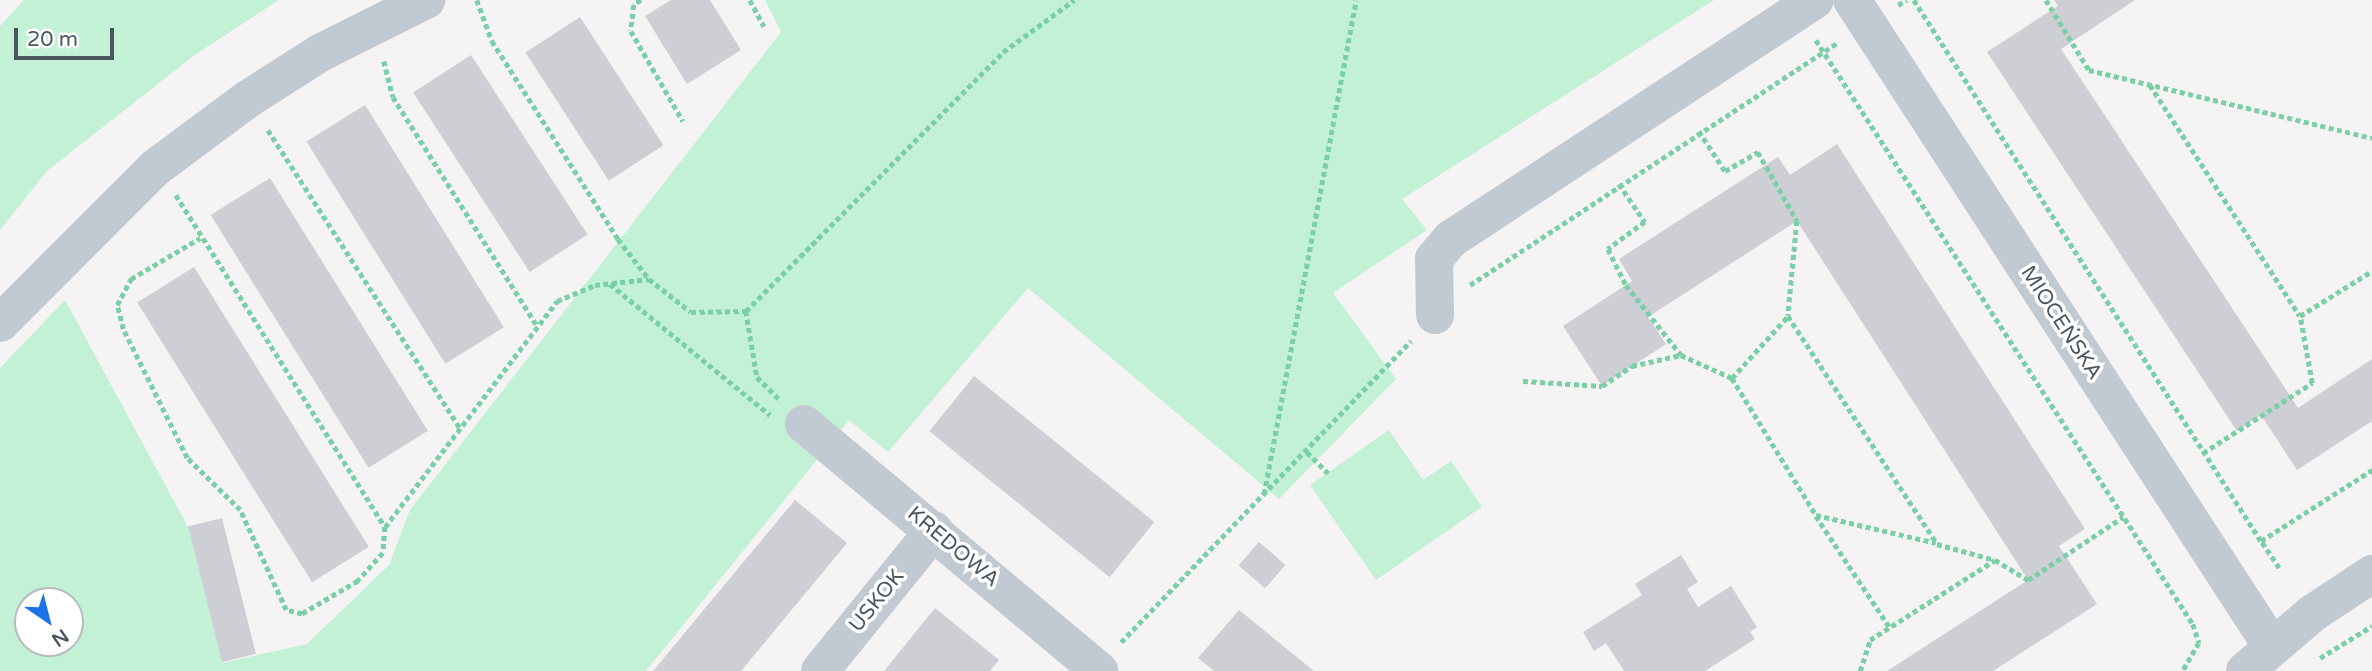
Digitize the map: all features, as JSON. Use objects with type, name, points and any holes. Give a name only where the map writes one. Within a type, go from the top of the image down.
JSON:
[{"type":"street","points":[[0,323],[155,168],[248,99],[369,26],[426,0]]},
{"type":"street","points":[[1435,315],[1434,259],[1451,239],[1815,0]]},
{"type":"street","name":"MIOCEŃSKA","points":[[1860,12],[2258,658]]},
{"type":"street","name":"KREDOWA","points":[[804,424],[934,530],[1096,670]]},
{"type":"street","name":"USKOK","points":[[820,671],[934,530]]},
{"type":"street","points":[[2258,658],[2372,574]]},
{"type":"path","points":[[477,0],[492,41],[618,239],[649,279],[691,312],[746,310],[1003,52],[1074,0]]},
{"type":"path","points":[[641,0],[634,5],[631,31],[683,121]]},
{"type":"path","points":[[750,0],[764,26]]},
{"type":"path","points":[[1264,495],[1356,0]]},
{"type":"path","points":[[1096,670],[1435,315],[1476,280],[1824,51],[1860,12],[1907,0]]},
{"type":"path","points":[[1914,0],[2278,568]]},
{"type":"path","points":[[2046,0],[2089,70],[2372,138]]},
{"type":"path","points":[[369,26],[383,57],[393,97],[537,326]]},
{"type":"path","points":[[1824,51],[2198,633],[2196,652],[2183,671]]},
{"type":"path","points":[[2150,84],[2300,316],[2312,383],[2203,453]]},
{"type":"path","points":[[248,99],[461,429]]},
{"type":"path","points":[[1699,131],[1725,171],[1758,152],[1797,220],[1788,316],[1732,378]]},
{"type":"path","points":[[155,168],[180,201],[200,238],[385,527]]},
{"type":"path","points":[[1619,184],[1645,222],[1608,249],[1648,317],[1681,355],[1732,378],[1816,515],[1890,628]]},
{"type":"path","points":[[200,238],[131,279],[117,305],[123,330],[187,458],[240,510],[286,610],[302,614],[358,581],[383,553],[385,527],[557,301],[610,284],[649,279]]},
{"type":"path","points":[[2300,316],[2372,271]]},
{"type":"path","points":[[610,284],[773,417],[804,424]]},
{"type":"path","points":[[746,310],[757,377],[804,424]]},
{"type":"path","points":[[1788,316],[1937,544]]},
{"type":"path","points":[[1523,381],[1602,386],[1632,366],[1681,355]]},
{"type":"path","points":[[1307,452],[1328,472]]},
{"type":"path","points":[[2261,541],[2372,470]]},
{"type":"path","points":[[1816,515],[1995,560],[2028,580],[2123,517]]},
{"type":"path","points":[[1860,671],[1870,640],[1995,560]]},
{"type":"path","points":[[2316,661],[2372,626]]},
{"type":"green space","points":[[24,0],[279,0],[196,54],[47,171],[0,230],[0,26]]},
{"type":"green space","points":[[765,0],[1714,0],[1402,199],[1427,230],[1333,293],[1396,379],[1279,499],[1028,288],[888,452],[849,420],[646,671],[0,671],[0,368],[65,300],[188,527],[222,663],[307,644],[389,565],[410,510],[781,32]]},
{"type":"green space","points":[[1389,430],[1423,480],[1451,461],[1482,507],[1376,580],[1310,485]]},
{"type":"building","points":[[671,0],[710,0],[741,50],[687,84],[645,16]]},
{"type":"building","points":[[2054,0],[2135,0],[2061,49],[2298,408],[2372,359],[2372,421],[2297,470],[2261,415],[2237,431],[1987,52],[2058,6]]},
{"type":"building","points":[[580,17],[663,145],[609,181],[525,52]]},
{"type":"building","points":[[471,55],[588,234],[530,272],[413,93]]},
{"type":"building","points":[[365,105],[504,327],[445,364],[306,142]]},
{"type":"building","points":[[1837,144],[2085,529],[2059,546],[2097,604],[1993,671],[1887,671],[2028,580],[1797,221],[1648,317],[1666,344],[1602,386],[1563,326],[1632,281],[1619,259],[1778,157],[1790,175]]},
{"type":"building","points":[[270,178],[428,431],[369,468],[211,215]]},
{"type":"building","points":[[194,267],[369,547],[312,582],[137,303]]},
{"type":"building","points":[[974,376],[1154,522],[1110,577],[929,431]]},
{"type":"building","points":[[795,500],[847,543],[741,671],[653,671]]},
{"type":"building","points":[[222,518],[256,654],[222,662],[188,526]]},
{"type":"building","points":[[1259,542],[1285,565],[1265,588],[1239,565]]},
{"type":"building","points":[[1681,555],[1698,582],[1687,589],[1698,607],[1731,586],[1757,627],[1750,632],[1755,639],[1705,671],[1624,671],[1606,643],[1594,651],[1583,632],[1642,595],[1635,584]]},
{"type":"building","points":[[935,608],[999,660],[990,671],[884,671]]},
{"type":"building","points":[[1239,610],[1314,671],[1214,671],[1198,658]]}]
